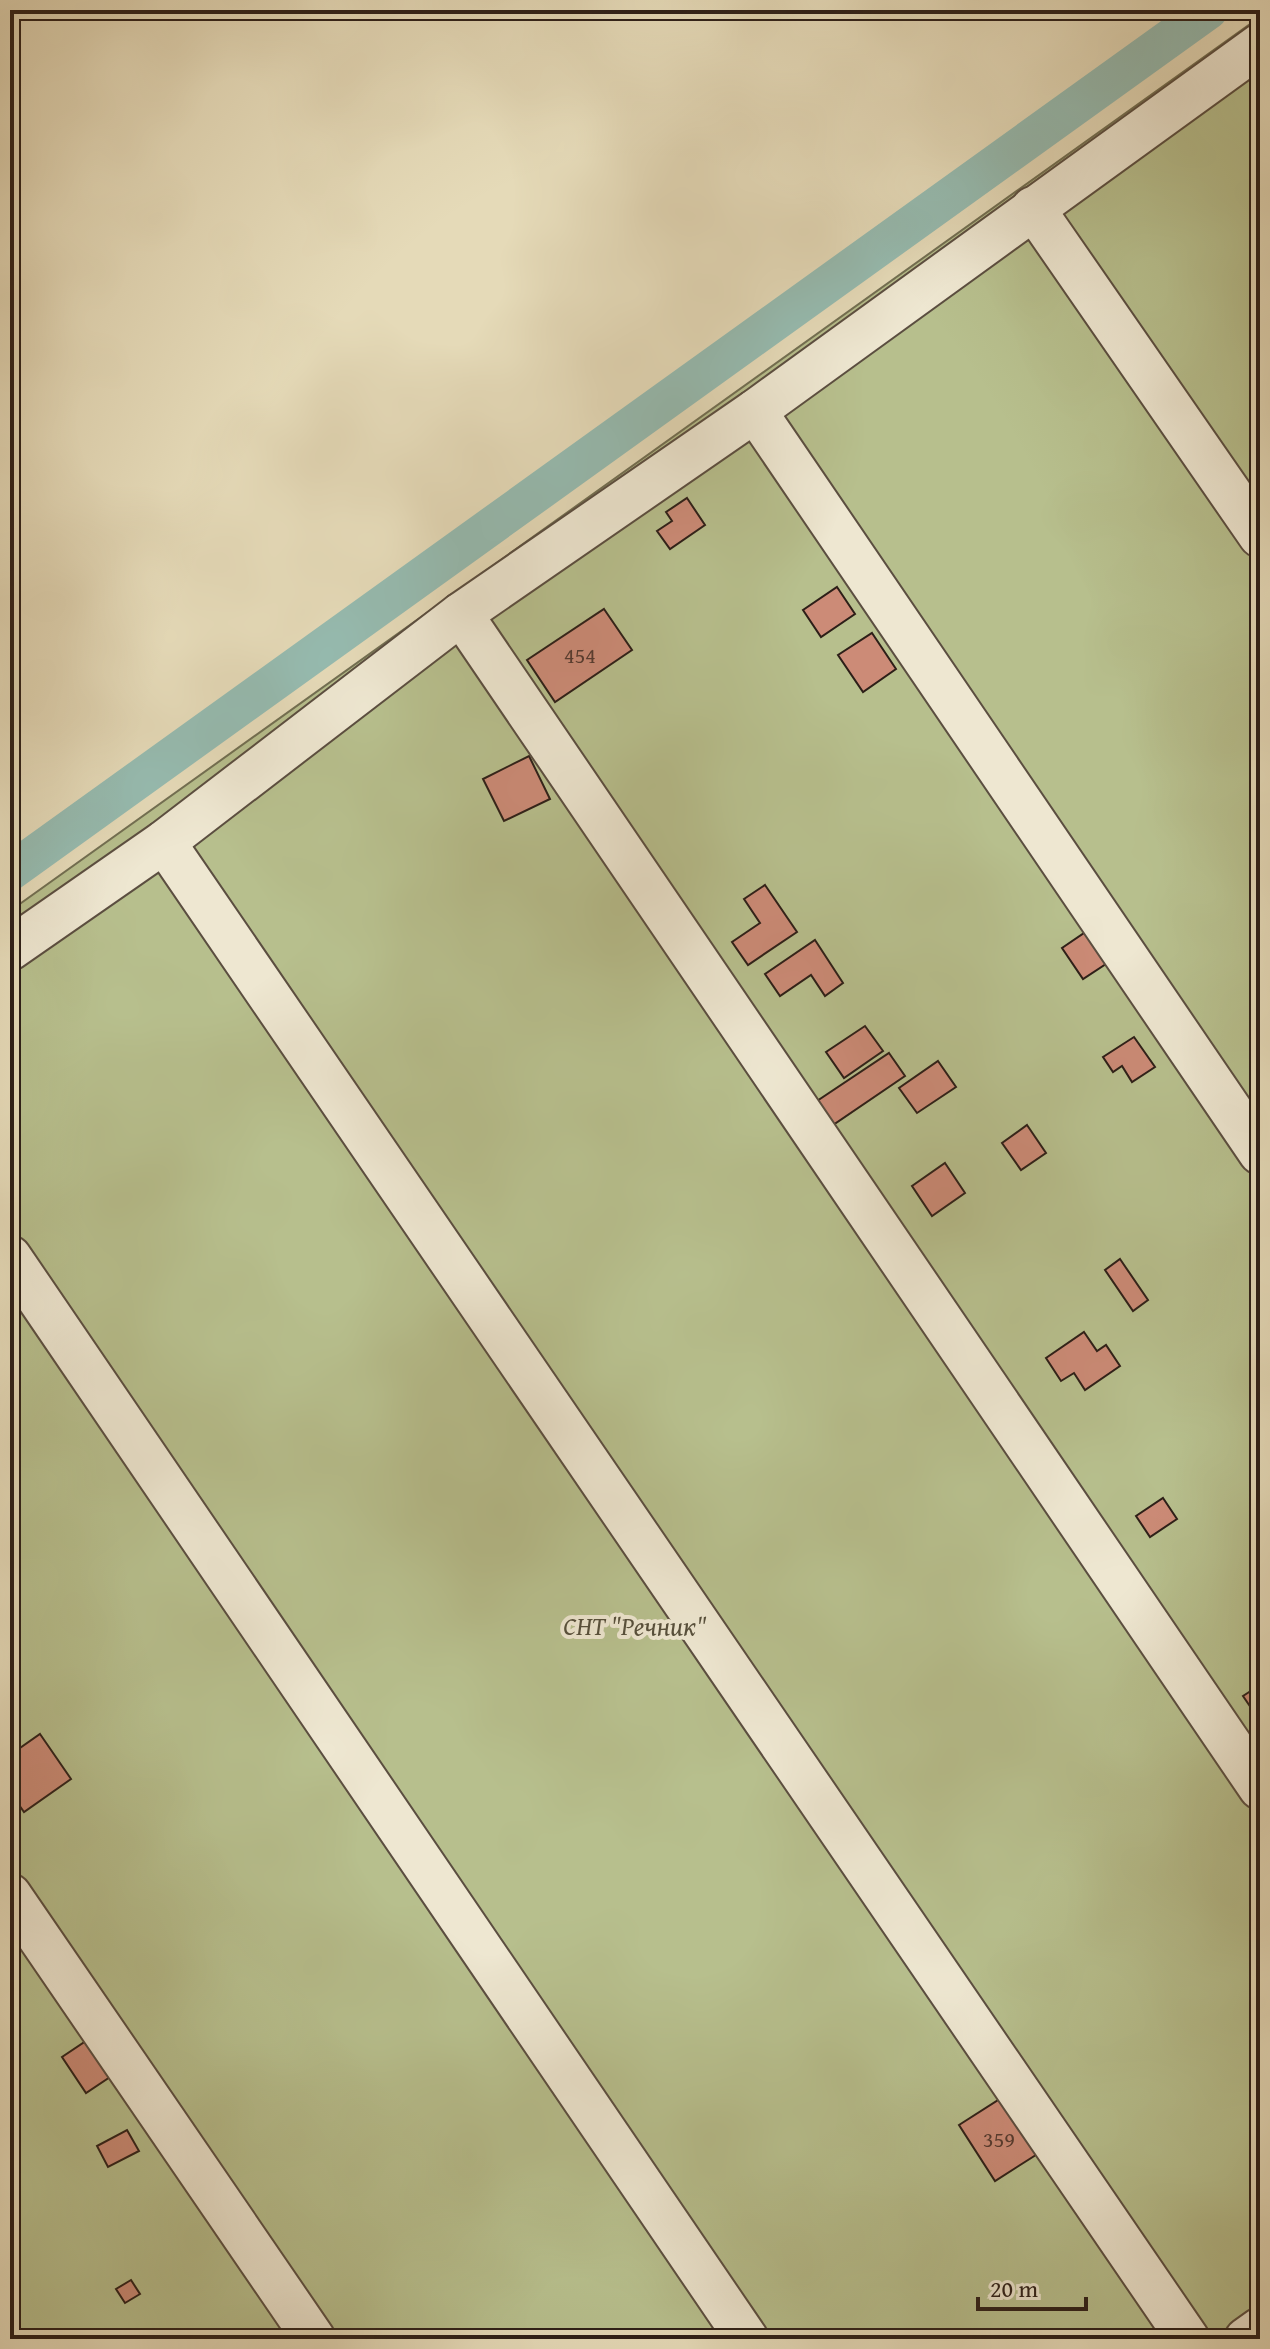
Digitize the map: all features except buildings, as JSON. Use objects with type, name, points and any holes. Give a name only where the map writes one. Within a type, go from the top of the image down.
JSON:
[{"type":"street","points":[[10,949],[164,842],[461,614],[755,411],[1260,45]]},
{"type":"street","points":[[1033,208],[1260,536]]},
{"type":"street","points":[[755,411],[1260,1153]]},
{"type":"street","points":[[461,614],[1260,1788]]},
{"type":"street","points":[[164,842],[1188,2339]]},
{"type":"street","points":[[10,1257],[747,2339]]},
{"type":"street","points":[[10,1895],[314,2339]]},
{"type":"street","points":[[1246,2339],[1260,2329]]},
{"type":"green space","name":"СНТ \"Речник\"","points":[[1260,17],[1260,2339],[10,2339],[10,911]]},
{"type":"waterway","points":[[10,872],[1209,10]]}]
